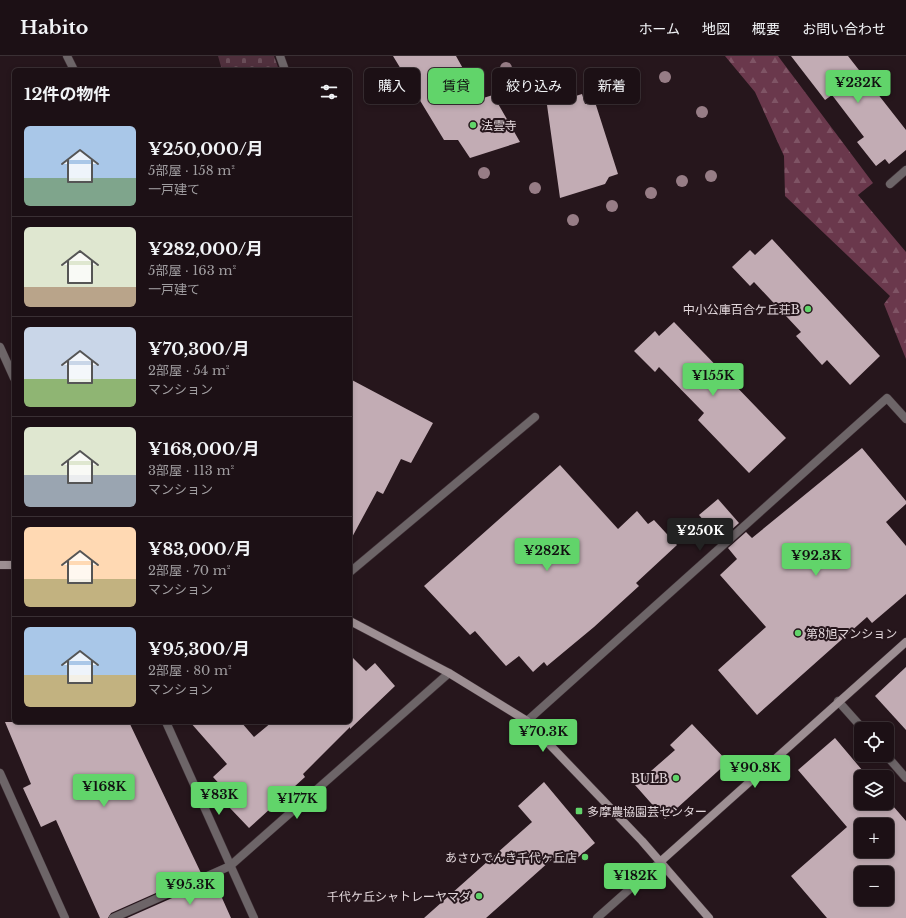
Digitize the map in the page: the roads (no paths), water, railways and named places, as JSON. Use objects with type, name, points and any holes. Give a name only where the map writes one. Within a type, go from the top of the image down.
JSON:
[{"type":"street","points":[[67,56],[73,68]]},
{"type":"street","points":[[280,56],[284,68]]},
{"type":"street","points":[[890,184],[906,170]]},
{"type":"street","points":[[0,347],[12,374]]},
{"type":"street","points":[[527,721],[887,398],[906,419]]},
{"type":"street","points":[[352,570],[535,417]]},
{"type":"street","points":[[0,565],[12,565]]},
{"type":"street","points":[[352,622],[449,673],[527,721],[660,862],[709,918]]},
{"type":"street","points":[[597,918],[838,701],[906,642]]},
{"type":"street","points":[[113,918],[230,866],[449,673]]},
{"type":"street","points":[[838,701],[856,722]]},
{"type":"street","points":[[167,724],[254,918]]},
{"type":"street","points":[[892,762],[906,778]]},
{"type":"street","points":[[0,773],[65,918]]},
{"type":"place","name":"法雲寺","points":[[473,125]]},
{"type":"place","name":"中小公庫百合ケ丘荘B","points":[[808,309]]},
{"type":"place","name":"第8旭マンション","points":[[798,633]]},
{"type":"place","name":"BULB","points":[[676,778]]},
{"type":"place","name":"多摩農協園芸センター","points":[[579,811]]},
{"type":"place","name":"あさひでんき千代ヶ丘店","points":[[585,857]]},
{"type":"place","name":"千代ケ丘シャトレーヤマダ","points":[[479,896]]}]
